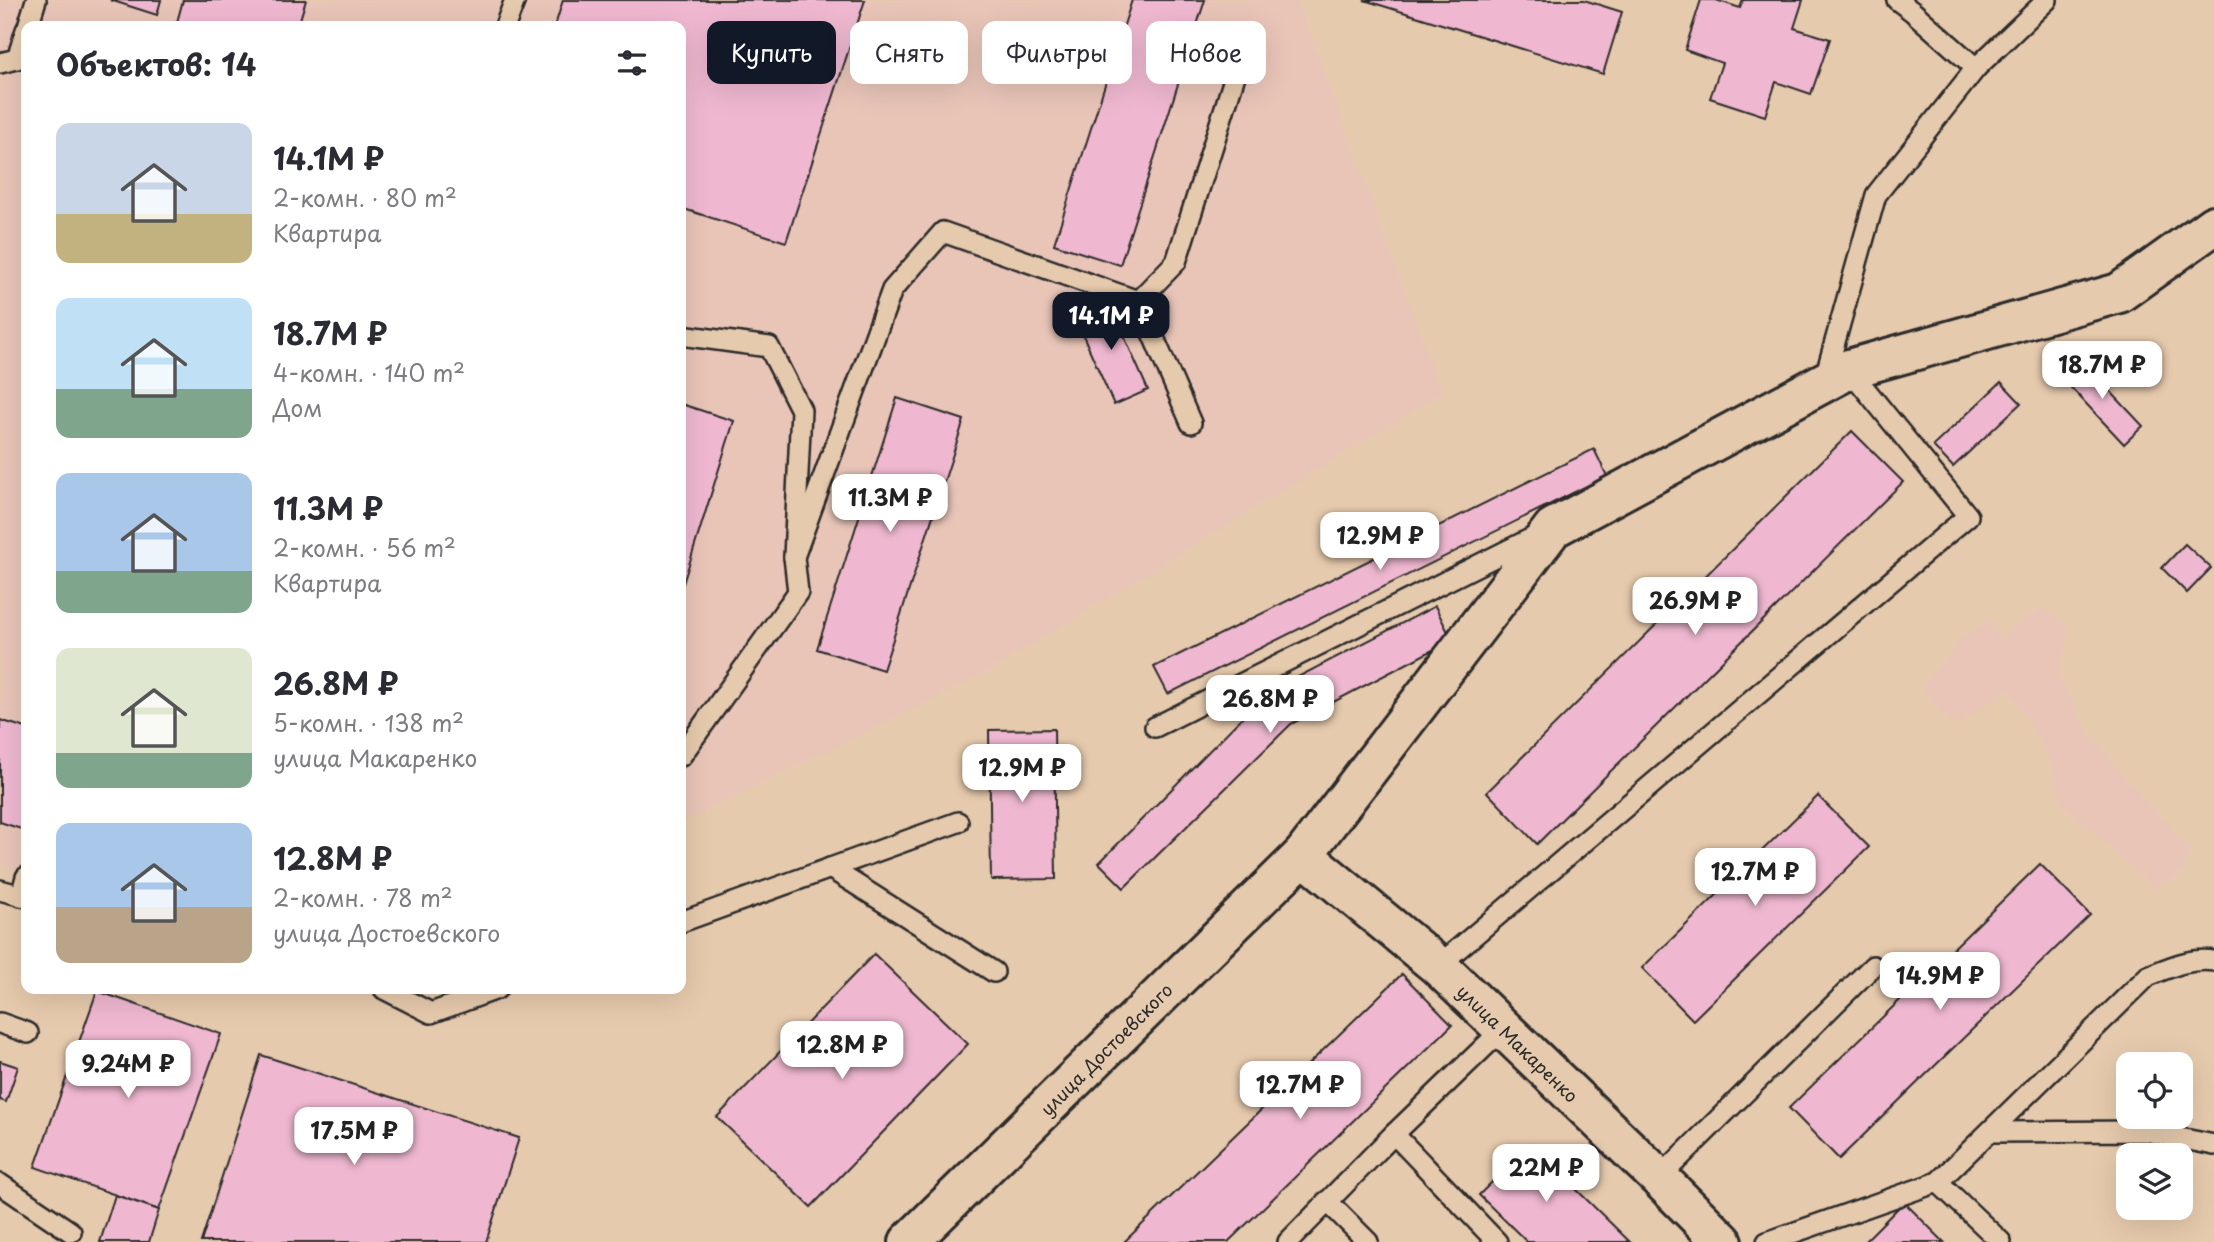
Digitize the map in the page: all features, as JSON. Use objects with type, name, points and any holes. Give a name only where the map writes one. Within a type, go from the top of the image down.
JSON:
[{"type":"street","points":[[1553,527],[1837,375],[2119,293],[2214,225]]},
{"type":"street","name":"улица Достоевского","points":[[909,1242],[1303,856],[1553,527]]},
{"type":"street","name":"улица Макаренко","points":[[1303,856],[1438,966],[1723,1242]]},
{"type":"lane","points":[[29,21],[36,0]]},
{"type":"lane","points":[[507,21],[514,0]]},
{"type":"lane","points":[[1897,0],[1976,68]]},
{"type":"lane","points":[[1438,966],[1968,516],[1837,375],[1876,195],[1976,68],[2047,0]]},
{"type":"lane","points":[[0,63],[17,59],[21,47]]},
{"type":"lane","points":[[1138,301],[1176,262],[1232,84]]},
{"type":"lane","points":[[794,557],[892,290],[943,232],[1138,301],[1191,423]]},
{"type":"lane","points":[[686,336],[769,347],[802,410],[794,557],[798,592],[686,749]]},
{"type":"lane","points":[[1155,727],[1553,527]]},
{"type":"lane","points":[[686,920],[958,822]]},
{"type":"lane","points":[[831,868],[993,972]]},
{"type":"lane","points":[[0,890],[21,890]]},
{"type":"lane","points":[[1767,1242],[1938,1182],[2148,976],[2204,959],[2214,961]]},
{"type":"lane","points":[[1659,1178],[1873,966]]},
{"type":"lane","points":[[394,994],[431,1013],[483,994]]},
{"type":"lane","points":[[0,1023],[28,1033]]},
{"type":"lane","points":[[1288,1242],[1394,1134],[1503,1029]]},
{"type":"lane","points":[[1990,1132],[2145,1131],[2214,1145]]},
{"type":"lane","points":[[1394,1134],[1497,1242]]},
{"type":"lane","points":[[1938,1182],[2001,1242]]},
{"type":"lane","points":[[0,1184],[71,1232]]},
{"type":"lane","points":[[1328,1201],[1368,1242]]},
{"type":"shaded area","points":[[0,0],[1298,0],[1442,393],[981,676],[686,821],[686,21],[21,21],[21,871],[0,865]]},
{"type":"shaded area","points":[[2040,608],[2066,623],[2067,647],[2058,673],[2090,736],[2189,849],[2182,874],[2154,888],[2061,803],[2050,760],[2008,689],[1956,726],[1940,714],[1922,686],[1958,643],[1987,618],[2000,638]]},
{"type":"building","points":[[110,0],[161,0],[157,15]]},
{"type":"building","points":[[183,0],[306,0],[300,21],[177,21]]},
{"type":"building","points":[[563,0],[865,0],[858,21],[850,21],[850,46],[786,242],[686,210],[686,21],[557,21]]},
{"type":"building","points":[[1132,0],[1205,0],[1198,21],[1146,21],[1146,84],[1178,84],[1120,265],[1054,244],[1105,84],[1132,84],[1132,21],[1125,21]]},
{"type":"building","points":[[1364,0],[1584,0],[1622,12],[1603,74]]},
{"type":"building","points":[[1701,0],[1716,0],[1740,8],[1743,0],[1803,0],[1794,28],[1830,39],[1811,94],[1776,82],[1765,116],[1710,98],[1722,63],[1685,50]]},
{"type":"building","points":[[1108,300],[1148,390],[1114,405],[1074,315]]},
{"type":"building","points":[[2080,359],[2143,426],[2124,444],[2061,377]]},
{"type":"building","points":[[2001,382],[2021,403],[1953,467],[1933,446]]},
{"type":"building","points":[[897,398],[964,420],[883,670],[817,649]]},
{"type":"building","points":[[686,406],[734,421],[686,574]]},
{"type":"building","points":[[1852,431],[1903,482],[1537,844],[1487,792]]},
{"type":"building","points":[[1594,449],[1607,476],[1168,694],[1154,667]]},
{"type":"building","points":[[2185,544],[2211,568],[2187,593],[2162,568]]},
{"type":"building","points":[[1435,606],[1452,640],[1291,724],[1124,888],[1099,863],[1265,694]]},
{"type":"building","points":[[0,720],[21,726],[21,829],[0,822]]},
{"type":"building","points":[[1054,729],[1056,879],[991,880],[989,730]]},
{"type":"building","points":[[1818,796],[1869,847],[1693,1020],[1642,968]]},
{"type":"building","points":[[2040,864],[2090,915],[1839,1159],[1789,1108]]},
{"type":"building","points":[[874,954],[968,1044],[811,1207],[717,1117]]},
{"type":"building","points":[[1402,974],[1452,1025],[1228,1242],[1124,1242]]},
{"type":"building","points":[[96,994],[106,994],[221,1034],[159,1210],[35,1167]]},
{"type":"building","points":[[261,1055],[519,1138],[486,1242],[201,1242]]},
{"type":"building","points":[[0,1061],[18,1067],[6,1102],[0,1100]]},
{"type":"building","points":[[1530,1144],[1630,1242],[1527,1242],[1479,1195]]},
{"type":"building","points":[[115,1195],[159,1210],[149,1242],[100,1242]]},
{"type":"building","points":[[1904,1202],[1944,1242],[1864,1242]]}]
